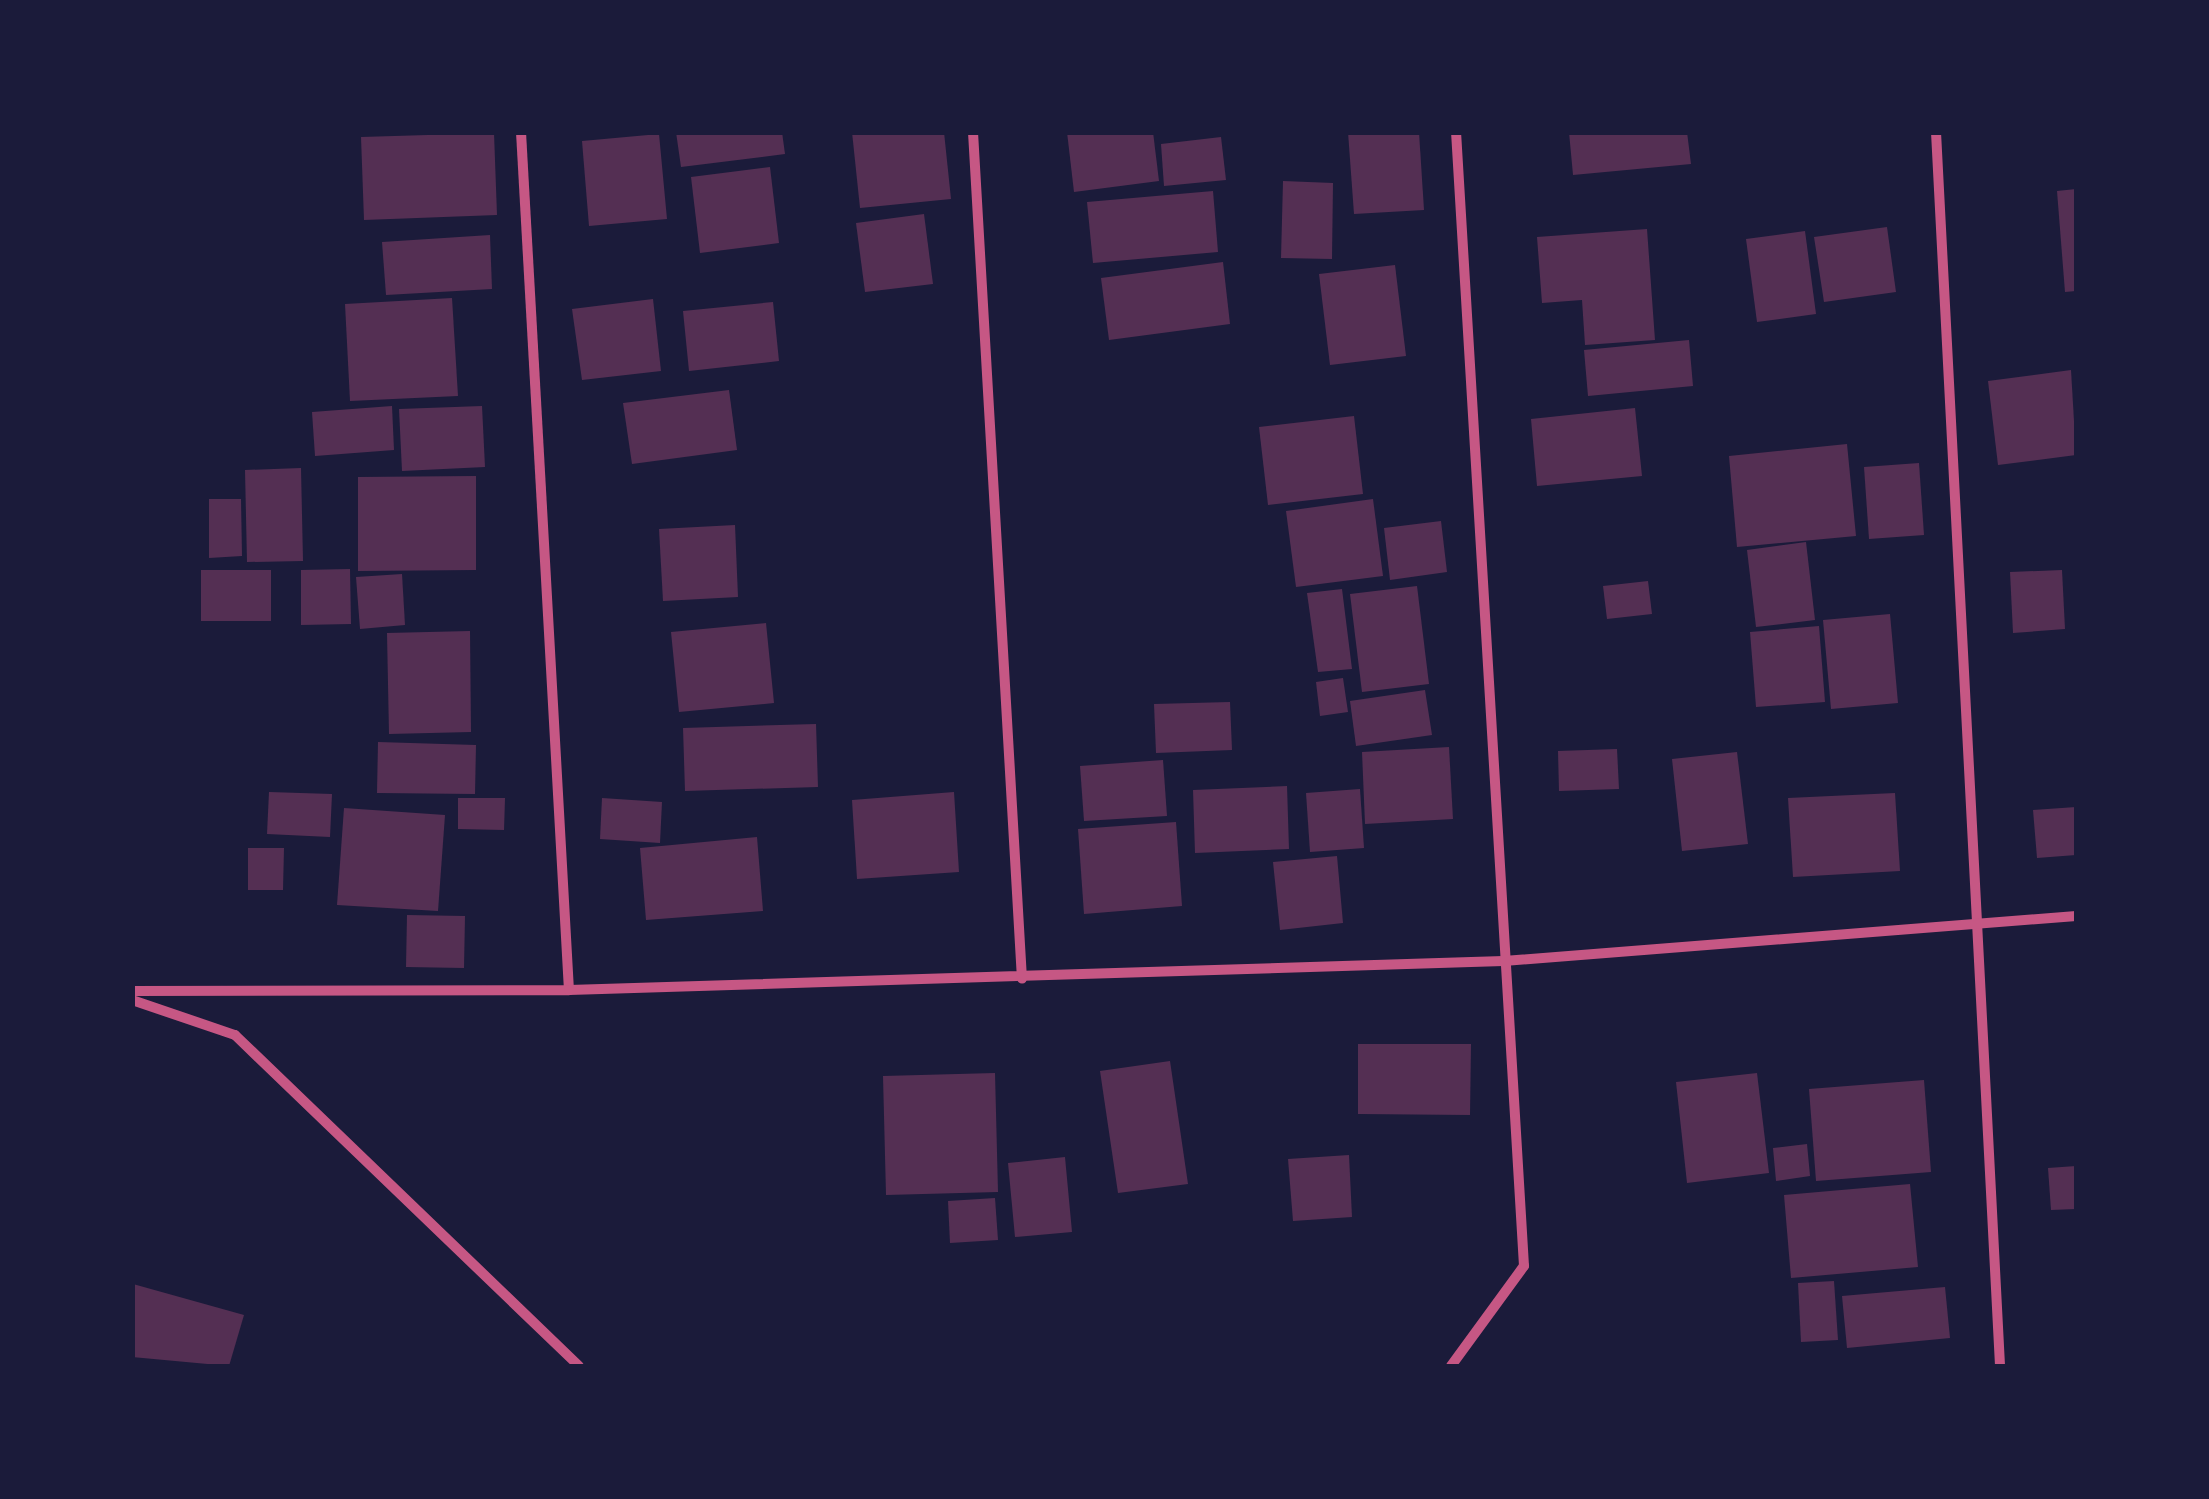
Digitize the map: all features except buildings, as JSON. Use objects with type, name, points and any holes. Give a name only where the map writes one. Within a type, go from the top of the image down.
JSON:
[{"type":"street","points":[[521,132],[569,990]]},
{"type":"street","points":[[974,132],[1022,979]]},
{"type":"street","points":[[1451,1366],[1524,1266],[1456,132]]},
{"type":"street","points":[[1936,132],[2000,1366]]},
{"type":"street","points":[[132,992],[569,990],[1022,979],[1504,961],[2076,916]]},
{"type":"street","points":[[132,1000],[235,1035],[579,1366]]}]
